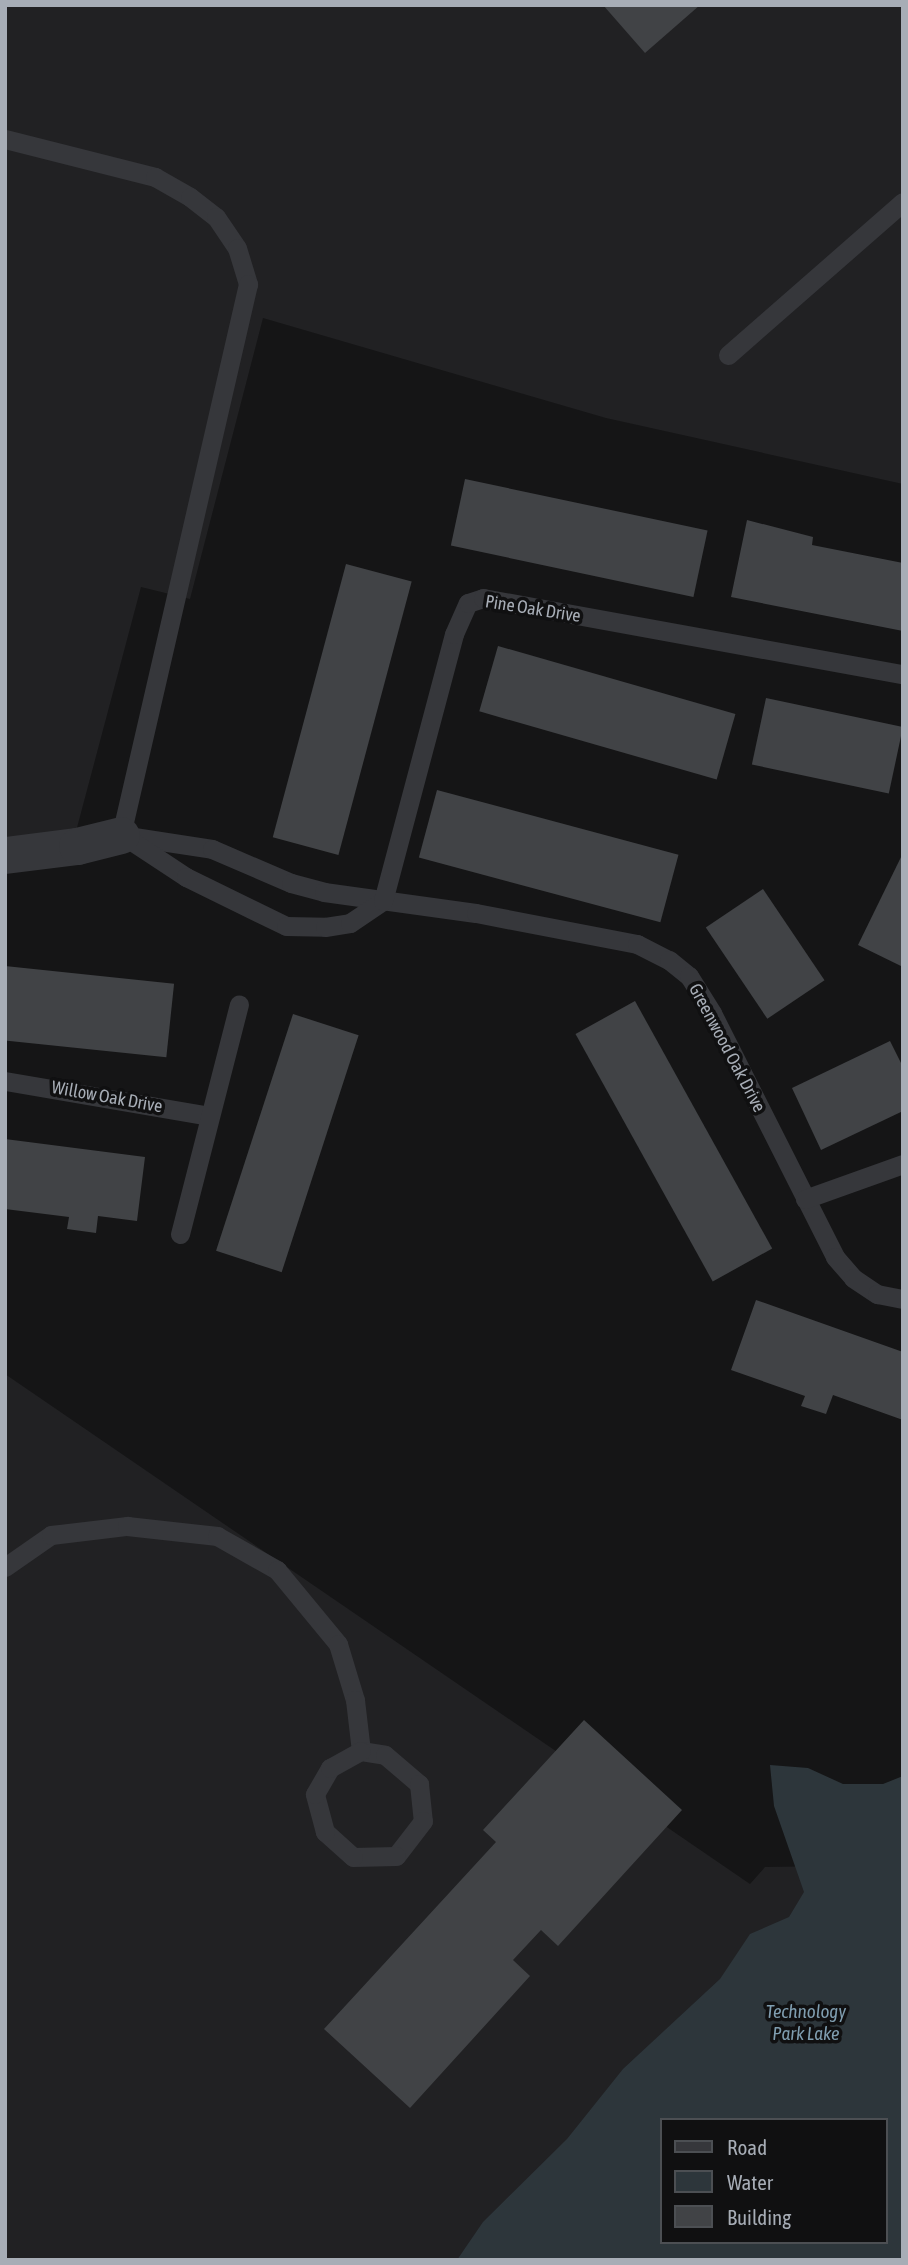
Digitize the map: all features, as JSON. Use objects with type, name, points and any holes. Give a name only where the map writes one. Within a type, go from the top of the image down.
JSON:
[{"type":"street","points":[[5,855],[58,849],[121,835]]},
{"type":"lane","points":[[5,139],[155,177],[190,197],[216,217],[237,248],[248,284],[121,835],[186,877],[286,926],[325,927],[350,923],[383,901]]},
{"type":"lane","points":[[728,355],[903,202]]},
{"type":"lane","name":"Pine Oak Drive","points":[[383,901],[454,634],[468,603],[483,598],[903,674]]},
{"type":"lane","name":"Greenwood Oak Drive","points":[[121,835],[212,849],[291,883],[636,944],[669,960],[689,976],[712,1013],[835,1257],[853,1278],[877,1294],[903,1299]]},
{"type":"lane","points":[[180,1234],[239,1004]]},
{"type":"lane","name":"Willow Oak Drive","points":[[5,1081],[209,1116]]},
{"type":"lane","points":[[805,1199],[903,1164]]},
{"type":"lane","points":[[5,1567],[51,1535],[127,1526],[217,1536],[277,1570],[338,1644],[355,1700],[361,1751]]},
{"type":"lane","points":[[361,1751],[385,1755],[419,1784],[423,1821],[396,1856],[353,1857],[325,1832],[314,1794],[330,1768],[361,1751]]},
{"type":"shaded area","points":[[5,5],[903,5],[903,484],[606,418],[263,318],[190,599],[141,587],[70,854],[5,856]]},
{"type":"shaded area","points":[[5,1374],[750,1884],[765,1867],[903,1865],[903,2260],[5,2260]]},
{"type":"water","name":"Technology Park Lake","points":[[770,1765],[808,1768],[843,1784],[883,1784],[903,1776],[903,2260],[457,2260],[483,2222],[567,2139],[623,2069],[720,1979],[750,1934],[789,1917],[804,1892],[774,1806]]},
{"type":"building","points":[[603,5],[700,5],[645,53]]},
{"type":"building","points":[[465,479],[708,531],[693,597],[451,546]]},
{"type":"building","points":[[747,520],[813,537],[812,545],[903,563],[903,631],[731,597]]},
{"type":"building","points":[[346,564],[412,582],[338,855],[273,837]]},
{"type":"building","points":[[498,646],[735,714],[717,779],[479,711]]},
{"type":"building","points":[[766,698],[903,727],[889,794],[752,765]]},
{"type":"building","points":[[437,790],[678,855],[660,922],[419,858]]},
{"type":"building","points":[[903,853],[903,967],[858,945]]},
{"type":"building","points":[[763,889],[825,980],[767,1019],[706,928]]},
{"type":"building","points":[[5,966],[174,984],[166,1057],[5,1040]]},
{"type":"building","points":[[635,1001],[772,1249],[713,1281],[576,1034]]},
{"type":"building","points":[[293,1014],[359,1035],[282,1272],[216,1251]]},
{"type":"building","points":[[890,1041],[903,1067],[903,1111],[821,1150],[792,1088]]},
{"type":"building","points":[[5,1139],[145,1157],[137,1221],[98,1216],[96,1233],[67,1229],[69,1217],[5,1209]]},
{"type":"building","points":[[756,1300],[903,1352],[903,1420],[833,1395],[826,1414],[801,1406],[805,1396],[731,1370]]},
{"type":"building","points":[[584,1720],[682,1810],[558,1946],[541,1930],[513,1960],[530,1976],[410,2108],[324,2029],[496,1842],[483,1830]]}]
